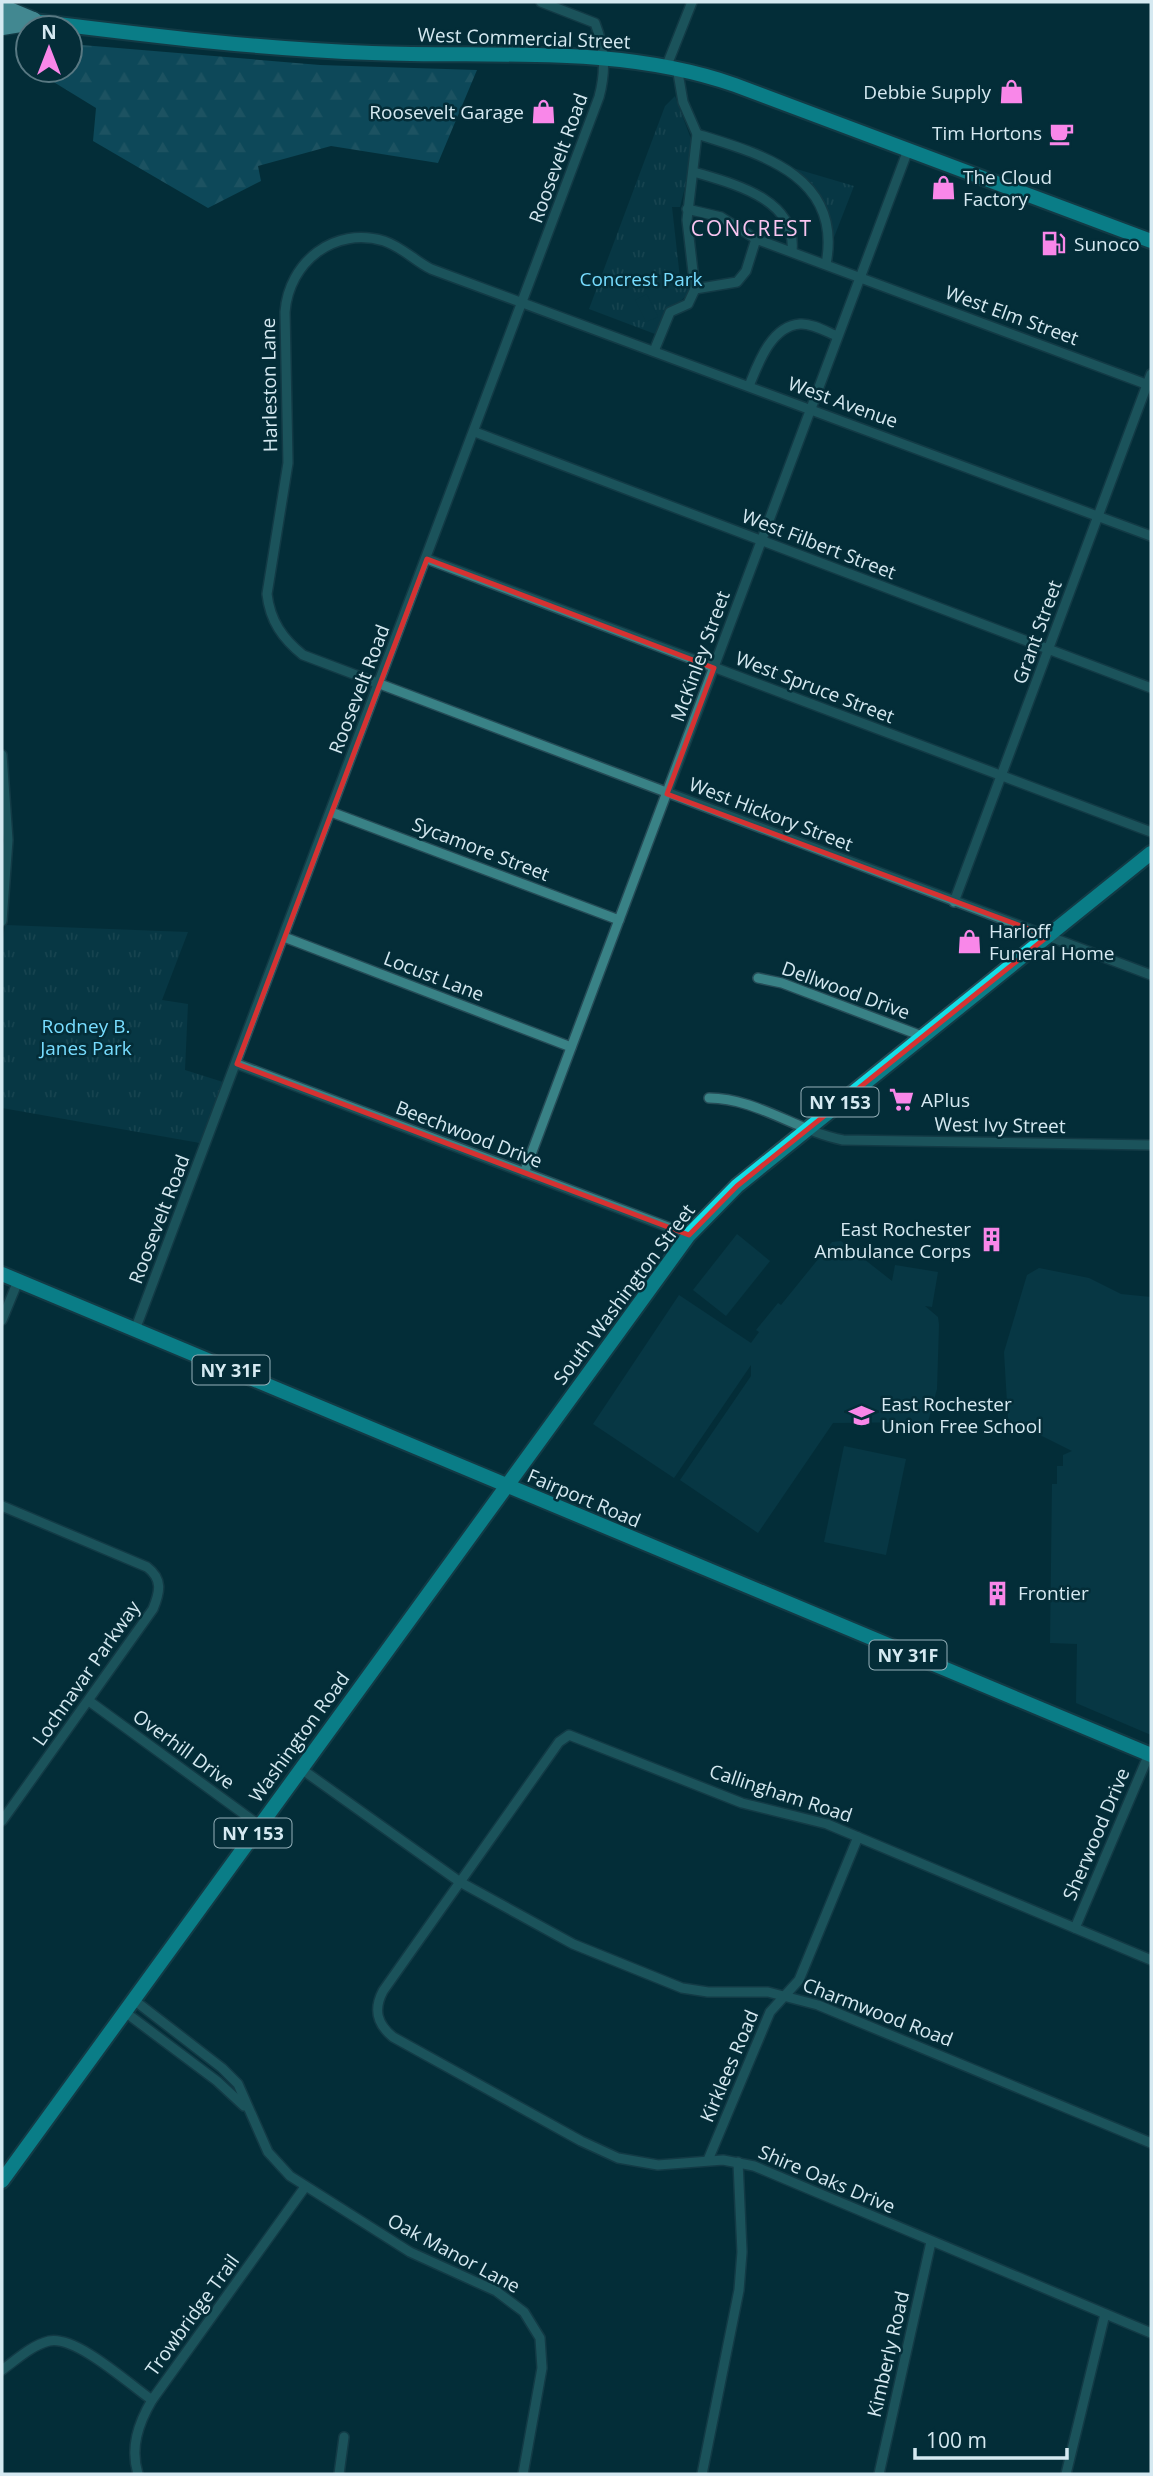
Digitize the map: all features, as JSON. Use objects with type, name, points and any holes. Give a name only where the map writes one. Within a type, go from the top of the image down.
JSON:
[{"type":"main road","name":"West Commercial Street","points":[[84,27],[260,47],[372,53],[604,57],[672,66],[735,85],[1151,241]]},
{"type":"main road","name":"South Washington Street","points":[[505,1485],[689,1235],[721,1199],[1151,853]]},
{"type":"main road","name":"Fairport Road","points":[[2,1275],[1150,1755]]},
{"type":"main road","name":"Washington Road","points":[[2,2180],[505,1485]]},
{"type":"street","points":[[541,2],[595,23],[604,57]]},
{"type":"street","points":[[654,351],[670,312],[688,304],[695,289],[687,209],[697,134],[682,102],[672,66],[692,2]]},
{"type":"street","name":"Roosevelt Road","points":[[135,1330],[380,685],[599,97],[605,76],[604,57]]},
{"type":"street","points":[[697,134],[768,157],[808,187],[819,203],[825,227],[826,264]]},
{"type":"street","name":"McKinley Street","points":[[524,1173],[908,150]]},
{"type":"street","points":[[694,172],[747,190],[776,209],[791,230],[792,251]]},
{"type":"street","name":"West Elm Street","points":[[687,209],[721,217],[756,239],[1149,385]]},
{"type":"street","name":"Harleston Lane","points":[[380,685],[303,655],[284,638],[268,604],[268,575],[288,463],[285,312],[288,290],[295,273],[310,256],[337,242],[359,238],[384,241],[431,269],[523,302]]},
{"type":"street","points":[[695,289],[737,282],[746,271],[756,239]]},
{"type":"street","name":"West Avenue","points":[[523,302],[1151,536]]},
{"type":"street","points":[[749,386],[766,347],[789,328],[804,324],[837,336]]},
{"type":"street","name":"Grant Street","points":[[954,902],[1151,374]]},
{"type":"street","name":"West Filbert Street","points":[[475,432],[1151,688]]},
{"type":"street","name":"West Spruce Street","points":[[427,559],[1151,832]]},
{"type":"street","name":"West Hickory Street","points":[[380,685],[1151,975]]},
{"type":"street","points":[[2,755],[8,840],[2,921]]},
{"type":"street","name":"Sycamore Street","points":[[331,812],[618,920]]},
{"type":"street","name":"Locust Lane","points":[[284,937],[571,1047]]},
{"type":"street","name":"Dellwood Drive","points":[[758,978],[782,983],[922,1037]]},
{"type":"street","name":"Beechwood Drive","points":[[237,1064],[689,1235]]},
{"type":"street","name":"West Ivy Street","points":[[709,1098],[728,1098],[843,1140],[1151,1145]]},
{"type":"street","points":[[2,1320],[18,1281]]},
{"type":"street","name":"Lochnavar Parkway","points":[[2,1506],[147,1567],[157,1577],[160,1589],[153,1609],[2,1821]]},
{"type":"street","name":"Overhill Drive","points":[[89,1701],[259,1825]]},
{"type":"street","name":"Callingham Road","points":[[460,1882],[559,1742],[569,1735],[742,1802],[808,1818],[858,1837],[1151,1959]]},
{"type":"street","name":"Sherwood Drive","points":[[1075,1928],[1150,1755]]},
{"type":"street","name":"Charmwood Road","points":[[300,1768],[460,1882],[573,1944],[670,1984],[696,1991],[785,1995],[833,2011],[1151,2143]]},
{"type":"street","name":"Kirklees Road","points":[[708,2160],[770,2012],[799,1980],[858,1837]]},
{"type":"street","name":"Shire Oaks Drive","points":[[460,1882],[378,2000],[377,2017],[386,2031],[569,2135],[618,2158],[658,2165],[708,2160],[738,2162],[769,2172],[1151,2333]]},
{"type":"street","name":"Oak Manor Lane","points":[[129,2006],[217,2081],[250,2113]]},
{"type":"street","name":"Oak Manor Lane","points":[[129,2006],[222,2068],[238,2084],[268,2152],[279,2167],[306,2188],[410,2252],[496,2291],[524,2312],[540,2338],[542,2368],[523,2474]]},
{"type":"street","points":[[702,2474],[739,2290],[742,2252],[738,2162]]},
{"type":"street","name":"Trowbridge Trail","points":[[138,2474],[135,2459],[136,2435],[152,2400],[306,2188]]},
{"type":"street","name":"Kimberly Road","points":[[879,2474],[930,2242]]},
{"type":"street","points":[[1066,2474],[1105,2314]]},
{"type":"street","points":[[2,2370],[38,2346],[64,2341],[82,2350],[152,2400]]},
{"type":"street","points":[[339,2474],[344,2437]]},
{"type":"highlighted area","points":[[427,559],[714,668],[667,794],[1048,936],[737,1186],[689,1235],[237,1064]]},
{"type":"green space","points":[[84,45],[320,65],[477,70],[438,163],[331,146],[258,166],[261,181],[208,208],[93,141],[96,108],[57,84],[84,84]]},
{"type":"green space","name":"Concrest Park","points":[[675,96],[691,139],[689,171],[680,207],[672,207],[681,287],[689,287],[684,298],[666,308],[655,334],[589,309],[665,106]]},
{"type":"green space","points":[[793,168],[854,186],[831,245],[825,211],[817,193]]},
{"type":"green space","points":[[647,294],[658,317],[646,322],[635,300]]},
{"type":"green space","name":"Rodney B. Janes Park","points":[[5,925],[188,932],[162,1000],[188,1004],[185,1070],[223,1082],[200,1143],[2,1108],[2,947]]},
{"type":"green space","points":[[737,1234],[770,1261],[726,1316],[693,1290]]},
{"type":"green space","points":[[841,1241],[892,1281],[895,1265],[938,1272],[932,1307],[925,1306],[938,1317],[939,1325],[937,1389],[928,1422],[833,1423],[758,1533],[680,1480],[751,1376],[751,1365],[674,1478],[593,1424],[679,1295],[751,1343],[759,1332],[756,1330],[778,1303],[781,1305],[832,1242]]},
{"type":"green space","points":[[1039,1268],[1089,1278],[1121,1294],[1151,1297],[1151,1735],[1076,1703],[1077,1644],[1050,1643],[1052,1484],[1057,1484],[1057,1466],[1063,1466],[1063,1455],[1072,1451],[1008,1419],[1004,1352],[1027,1275]]},
{"type":"green space","points":[[844,1446],[906,1459],[886,1555],[824,1542]]},
{"type":"place","name":"Debbie Supply","points":[[1011,92]]},
{"type":"place","name":"Roosevelt Garage","points":[[544,112]]},
{"type":"place","name":"Tim Hortons","points":[[1062,133]]},
{"type":"place","name":"The Cloud Factory","points":[[943,188]]},
{"type":"place","name":"Sunoco","points":[[1054,244]]},
{"type":"place","name":"Harloff Funeral Home","points":[[969,942]]},
{"type":"place","name":"APlus","points":[[901,1100]]},
{"type":"place","name":"East Rochester Ambulance Corps","points":[[991,1240]]},
{"type":"place","name":"East Rochester Union Free School","points":[[861,1415]]},
{"type":"place","name":"Frontier","points":[[998,1593]]},
{"type":"district","name":"CONCREST","points":[[752,228]]}]
